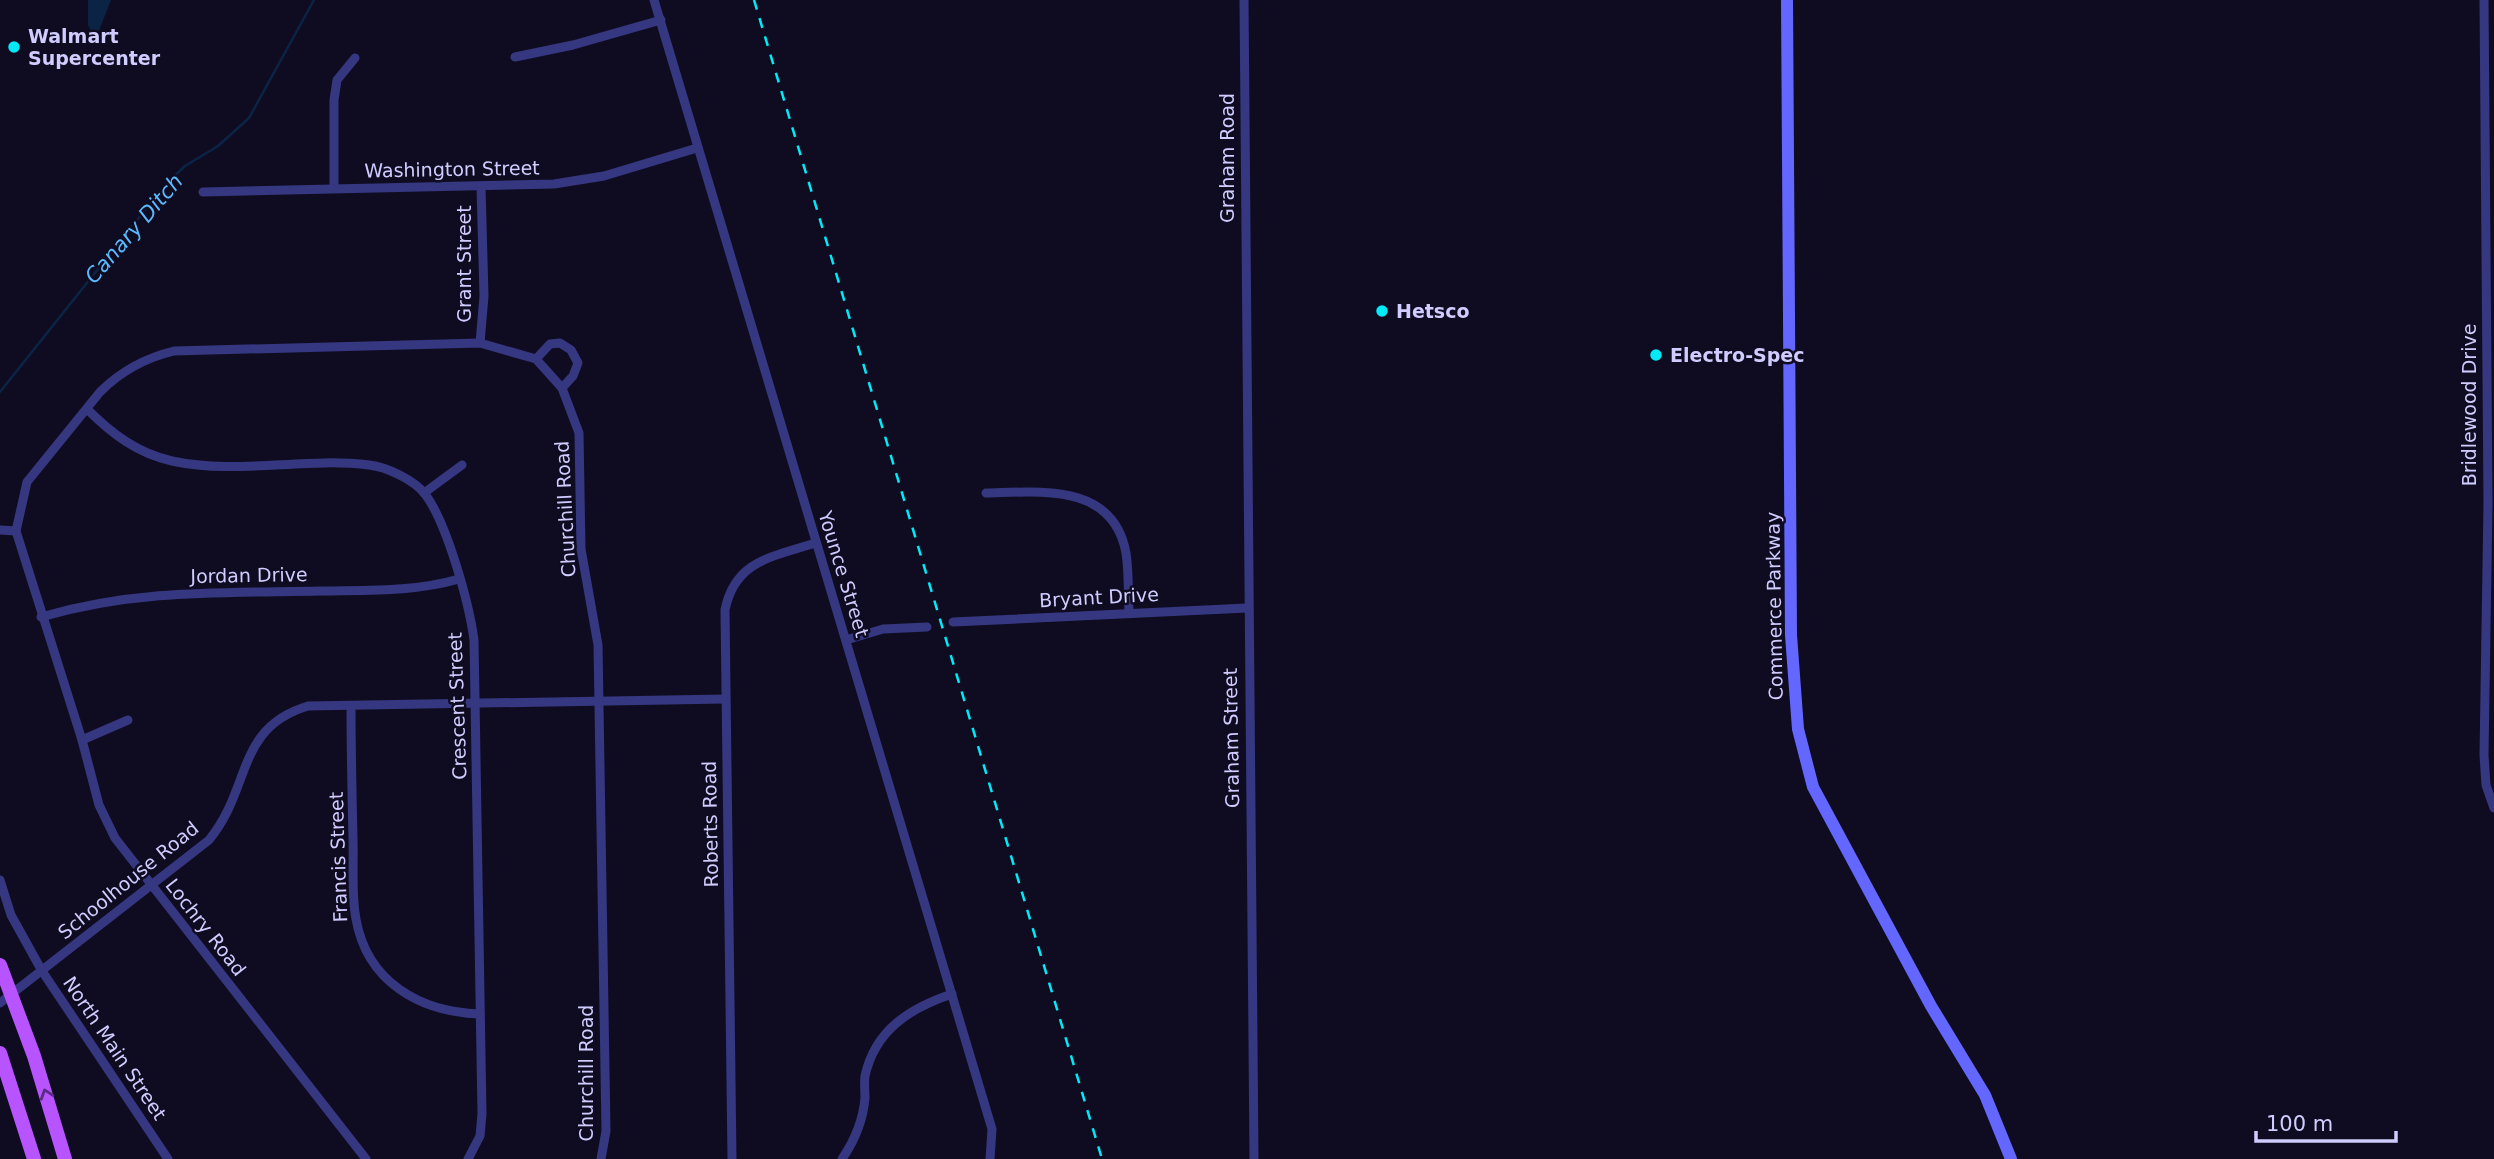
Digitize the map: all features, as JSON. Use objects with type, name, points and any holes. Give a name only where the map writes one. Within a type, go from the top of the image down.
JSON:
[{"type":"main road","points":[[0,965],[6,999],[65,1159]]},
{"type":"main road","points":[[0,1053],[34,1159]]},
{"type":"street","name":"Younce Street","points":[[654,0],[992,1129],[990,1159]]},
{"type":"street","name":"Graham Road","points":[[1244,0],[1246,316]]},
{"type":"street","name":"Commerce Parkway","points":[[1787,0],[1791,635],[1798,729],[1813,787],[1931,1006],[1985,1095],[2011,1159]]},
{"type":"street","name":"Bridlewood Drive","points":[[2484,0],[2490,279],[2491,503],[2489,743],[2486,785],[2494,808]]},
{"type":"street","points":[[515,57],[661,20]]},
{"type":"street","points":[[334,188],[334,100],[337,80],[355,58]]},
{"type":"street","name":"Washington Street","points":[[203,192],[481,186],[578,181],[697,148]]},
{"type":"street","name":"Grant Street","points":[[480,343],[484,296],[481,186]]},
{"type":"street","name":"Graham Street","points":[[1246,316],[1254,1159]]},
{"type":"street","points":[[0,530],[16,531],[27,482],[118,375],[141,362],[174,351],[480,343],[536,359],[550,344],[560,343],[570,350],[578,363],[573,376],[562,388]]},
{"type":"street","name":"Churchill Road","points":[[536,359],[562,388],[579,433],[581,549],[597,628],[606,1131],[601,1159]]},
{"type":"street","name":"Crescent Street","points":[[87,410],[116,438],[173,461],[243,465],[371,465],[397,474],[424,493],[438,518],[468,606],[474,640],[482,1124],[476,1147],[468,1159]]},
{"type":"street","points":[[424,493],[462,465]]},
{"type":"street","points":[[986,493],[1058,492],[1080,496],[1099,509],[1117,529],[1126,552],[1129,613]]},
{"type":"street","name":"Lochry Road","points":[[16,531],[82,740],[99,806],[115,838],[366,1159]]},
{"type":"street","name":"Roberts Road","points":[[732,1159],[724,610],[733,583],[761,561],[816,543]]},
{"type":"street","name":"Jordan Drive","points":[[41,617],[94,603],[150,595],[414,589],[459,579]]},
{"type":"street","name":"Bryant Drive","points":[[953,622],[1247,608]]},
{"type":"street","points":[[846,640],[883,629],[927,627]]},
{"type":"street","name":"Schoolhouse Road","points":[[6,999],[209,840],[225,820],[251,753],[266,727],[284,714],[307,706],[725,699]]},
{"type":"street","name":"Francis Street","points":[[351,706],[353,901],[366,953],[388,982],[411,998],[431,1008],[480,1014]]},
{"type":"street","points":[[82,740],[128,720]]},
{"type":"street","name":"North Main Street","points":[[0,880],[11,915],[42,971],[168,1159]]},
{"type":"street","points":[[842,1159],[856,1138],[861,1121],[864,1079],[873,1050],[907,1013],[952,994]]},
{"type":"water","points":[[88,0],[111,0],[98,33],[92,32],[88,25]]},
{"type":"waterway","name":"Canary Ditch","points":[[0,392],[165,185],[185,166],[218,146],[249,118],[314,0]]},
{"type":"railway","points":[[754,0],[1102,1159]]},
{"type":"place","name":"Walmart Supercenter","points":[[14,47]]},
{"type":"place","name":"Hetsco","points":[[1382,311]]},
{"type":"place","name":"Electro-Spec","points":[[1656,355]]}]
